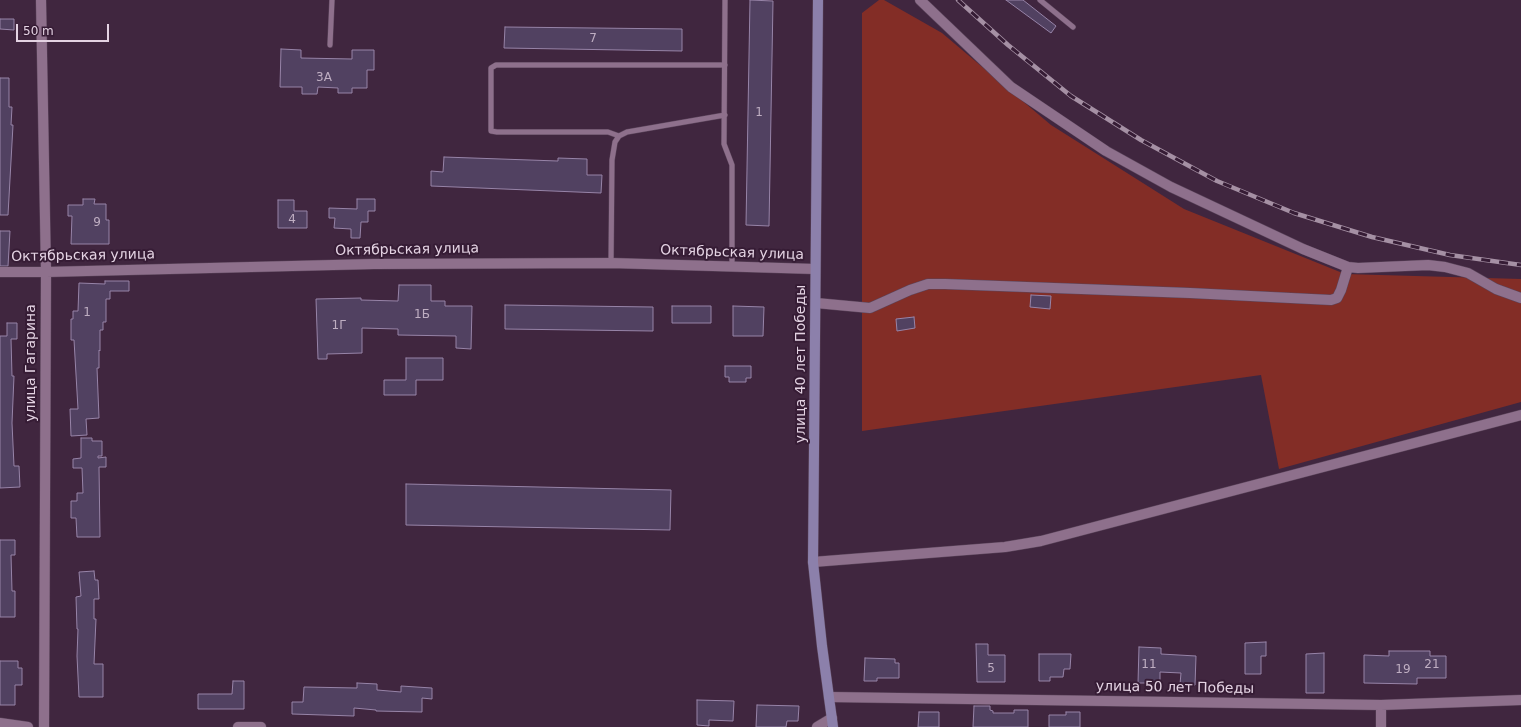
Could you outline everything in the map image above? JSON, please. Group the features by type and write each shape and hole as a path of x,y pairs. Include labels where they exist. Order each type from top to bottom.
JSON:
{"street":[{"name":"улица Гагарина","path":"41,0 46,272 44,727"},
{"name":"улица 40 лет Победы","path":"818,0 814,269 816,303 813,562 822,646 833,723"},
{"path":"920,0 1011,87 1106,151 1178,190 1303,249 1348,266 1358,268 1428,265 1445,266 1468,273 1496,289 1521,298"},
{"name":"Октябрьская улица","path":"0,272 374,264 611,263 814,269"},
{"path":"816,303 870,308 910,290 928,284 1190,293 1331,300 1337,298 1341,290 1348,266"},
{"path":"813,562 1005,547 1040,541 1521,415"},
{"name":"улица 50 лет Победы","path":"830,697 1380,705 1521,700"},
{"path":"1380,705 1381,727"},
{"path":"0,723 28,727"},
{"path":"817,727 833,723"},
{"path":"238,727 261,727"}],"lane":[{"path":"330,45 332,0"},
{"path":"725,0 724,144 732,165 732,267"},
{"path":"1040,0 1073,27"},
{"path":"619,136 608,132 497,132 491,130 491,68 496,65 725,65"},
{"path":"611,263 612,160 615,142 619,136 627,132 725,115"}],"shaded area":[{"path":"879,0 884,0 942,33 1051,125 1184,209 1345,274 1521,279 1521,402 1279,469 1261,375 862,431 862,13"}],"building":[{"path":"750,0 773,1 769,226 746,225"},
{"path":"1006,0 1023,0 1056,26 1051,33"},
{"path":"0,19 14,19 14,30 0,29"},
{"path":"505,27 682,29 682,51 504,48"},
{"path":"281,49 301,50 301,58 352,59 352,50 374,50 374,70 367,70 367,88 352,88 352,93 338,93 338,88 318,87 317,94 302,94 302,87 280,87"},
{"path":"0,78 9,78 9,107 12,107 11,125 13,125 8,215 0,215"},
{"path":"444,157 558,161 558,158 587,159 587,175 602,175 601,193 431,186 431,171 443,172"},
{"path":"83,199 95,199 94,204 106,204 106,220 109,220 109,244 71,244 72,216 68,216 68,205 83,205"},
{"path":"357,199 375,199 375,211 368,211 368,222 361,222 360,238 351,238 351,229 334,228 335,218 329,218 329,208 357,209"},
{"path":"278,200 294,200 294,211 307,211 307,228 278,228"},
{"path":"0,231 10,231 8,266 0,266"},
{"path":"105,281 129,281 129,291 110,291 110,299 106,299 106,322 103,322 103,330 100,330 99,368 97,368 99,418 86,419 87,435 71,436 70,409 78,409 74,340 71,340 71,319 73,319 73,311 78,311 79,283 105,284"},
{"path":"399,285 431,285 431,301 445,301 445,306 472,306 471,349 456,348 456,336 398,335 398,329 362,328 362,353 327,354 327,359 318,359 316,299 361,298 361,300 398,301"},
{"path":"1031,295 1051,296 1050,309 1030,307"},
{"path":"505,305 653,307 653,331 505,329"},
{"path":"672,306 711,306 711,323 672,323"},
{"path":"733,306 764,307 763,336 733,336"},
{"path":"914,317 915,328 897,331 896,319"},
{"path":"7,323 17,323 17,339 11,339 12,376 14,376 12,423 14,466 19,466 20,487 0,488 0,336 7,336"},
{"path":"406,358 443,358 443,380 416,380 416,395 384,395 384,380 406,380"},
{"path":"725,366 751,366 751,378 746,378 746,382 729,382 729,377 725,377"},
{"path":"81,438 92,438 92,441 102,441 102,456 98,456 98,458 106,457 106,467 99,467 100,537 77,537 76,518 71,518 71,501 77,501 77,493 83,493 82,468 73,468 73,459 81,458"},
{"path":"406,484 671,490 670,530 406,525"},
{"path":"0,540 15,540 15,555 11,555 12,591 15,591 15,617 0,617"},
{"path":"94,571 95,580 98,580 99,599 94,599 94,619 96,619 94,664 103,664 103,697 79,697 76,597 81,596 79,572"},
{"path":"1266,642 1266,656 1261,656 1261,674 1245,674 1245,643"},
{"path":"976,644 988,644 988,655 1005,655 1005,682 977,682"},
{"path":"1139,647 1161,648 1161,654 1196,656 1195,685 1180,684 1181,673 1160,672 1160,683 1138,683"},
{"path":"1389,651 1430,651 1430,656 1446,656 1446,678 1417,678 1417,684 1364,683 1364,655 1389,656"},
{"path":"1324,653 1324,693 1306,693 1306,654"},
{"path":"1039,654 1071,654 1070,669 1064,669 1063,677 1050,677 1050,681 1039,681"},
{"path":"865,658 895,659 895,663 899,663 899,678 877,678 877,681 864,681"},
{"path":"0,661 18,661 18,668 22,668 22,685 15,685 15,705 0,705"},
{"path":"233,681 244,681 244,709 198,709 198,694 232,694"},
{"path":"357,683 377,684 377,690 401,692 401,686 432,688 432,699 422,698 422,712 376,711 354,708 354,716 292,714 292,702 303,702 304,687 357,688"},
{"path":"697,700 734,701 733,721 709,720 709,726 697,725"},
{"path":"757,705 799,706 798,721 787,721 786,727 756,727"},
{"path":"974,706 990,706 990,710 993,711 993,713 1014,713 1014,710 1028,710 1028,727 973,727"},
{"path":"919,712 939,712 939,727 918,727"},
{"path":"1066,712 1080,712 1080,727 1049,727 1049,715 1066,715"}],"railway":[{"path":"958,0 1008,45 1071,96 1141,140 1217,181 1294,213 1372,237 1450,255 1521,265"}]}
